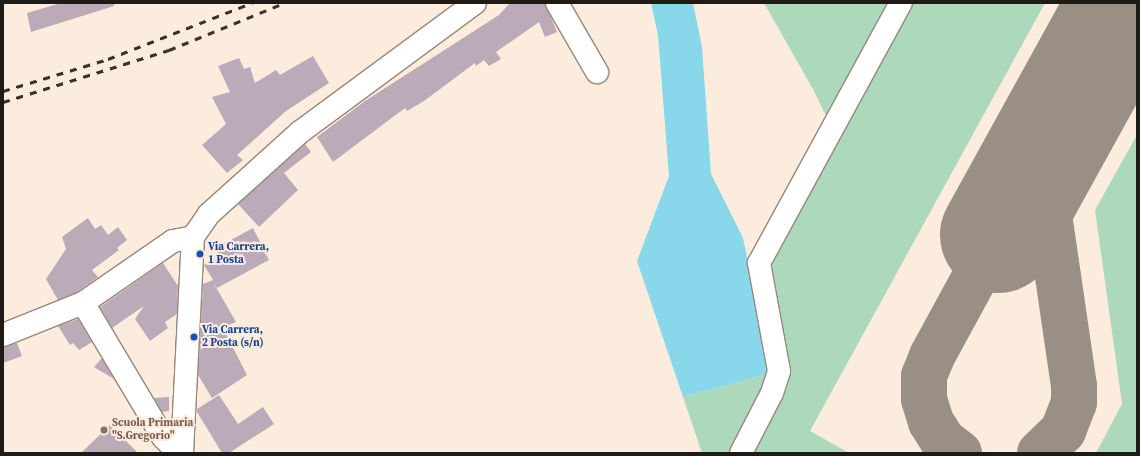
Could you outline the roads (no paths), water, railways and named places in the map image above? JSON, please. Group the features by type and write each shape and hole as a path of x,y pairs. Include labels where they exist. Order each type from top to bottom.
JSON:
{"street":[{"path":"182,453 193,237 209,214 300,132 475,3"},
{"path":"557,3 596,72"},
{"path":"741,453 772,392 778,371 759,263 901,3"},
{"path":"3,335 83,302 172,241 193,237"},
{"path":"83,302 163,437 178,453"}],"water":[{"path":"651,3 693,3 702,47 711,174 743,238 771,373 683,397 637,261 669,176 658,35"}],"railway":[{"path":"3,91 108,59 252,3"},
{"path":"3,102 169,50 284,3"}],"place":[{"name":"Via Carrera, 1 Posta","path":"200,254"},
{"name":"Via Carrera, 2 Posta (s/n)","path":"194,337"},
{"name":"Scuola Primaria \"S.Gregorio\"","path":"104,430"}]}
